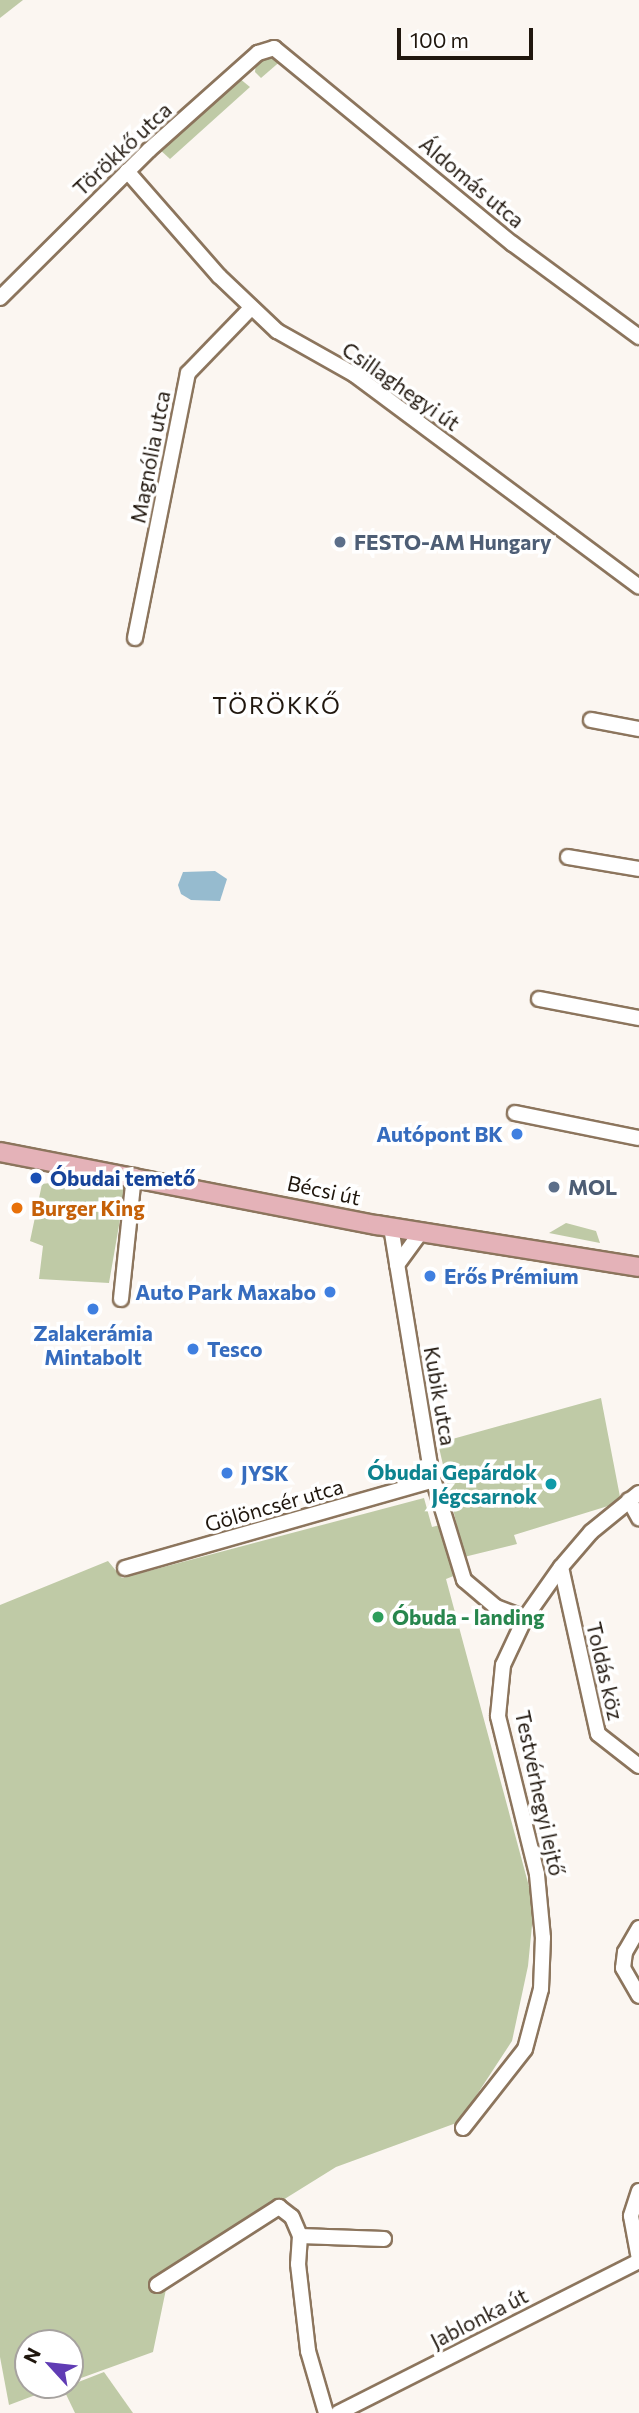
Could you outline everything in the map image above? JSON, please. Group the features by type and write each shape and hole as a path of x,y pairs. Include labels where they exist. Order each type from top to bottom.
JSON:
{"main road":[{"name":"Bécsi út","path":"0,1152 391,1227 639,1267"}],"street":[{"name":"Törökkő utca","path":"0,298 127,171 258,52 274,48 284,52"},
{"name":"Áldomás utca","path":"284,52 513,244 639,337"},
{"name":"Csillaghegyi út","path":"127,171 251,308 293,343 355,375 639,587"},
{"name":"Magnólia utca","path":"135,638 188,373 251,308"},
{"path":"591,720 639,729"},
{"path":"568,857 639,869"},
{"path":"539,999 639,1018"},
{"path":"515,1113 639,1138"},
{"path":"121,1299 134,1176"},
{"name":"Kubik utca","path":"391,1227 433,1480 464,1580 496,1607 525,1618"},
{"path":"397,1265 421,1232"},
{"name":"Gölöncsér utca","path":"125,1568 433,1480"},
{"path":"634,1496 639,1518"},
{"name":"Testvérhegyi lejtő","path":"463,2128 525,2049 541,1989 543,1938 537,1874 498,1716 503,1665 525,1618 561,1567 591,1532 634,1496"},
{"name":"Toldás köz","path":"561,1567 598,1734 639,1766"},
{"path":"639,1928 625,1952 623,1968 639,1996"},
{"path":"639,2192 631,2216 639,2260"},
{"path":"157,2285 279,2207 292,2217 300,2236 298,2264 308,2351 326,2413"},
{"path":"300,2236 384,2239"},
{"name":"Jablonka út","path":"338,2413 639,2260"}],"green space":[{"path":"0,0 23,0 0,18"},
{"path":"270,53 283,59 261,78 255,72 256,62"},
{"path":"239,78 250,87 170,159 158,148"},
{"path":"81,1179 126,1185 109,1283 39,1279 43,1246 30,1241 42,1184"},
{"path":"566,1223 596,1231 600,1243 549,1233"},
{"path":"601,1398 621,1502 514,1535 517,1544 464,1557 438,1443"},
{"path":"424,1498 432,1527 440,1525 456,1575 446,1579 534,1905 528,1966 512,2041 459,2122 336,2167 170,2270 153,2352 84,2377 84,2329 14,2329 14,2399 25,2399 9,2405 0,2357 0,1605 108,1561 122,1578"},
{"path":"104,2372 133,2413 75,2413 68,2399 84,2399 84,2380"}],"water":[{"path":"215,871 227,879 220,901 191,900 181,894 178,885 183,872"}],"place":[{"name":"FESTO-AM Hungary","path":"340,542"},
{"name":"Autópont BK","path":"517,1134"},
{"name":"Óbudai temető","path":"36,1178"},
{"name":"MOL","path":"554,1187"},
{"name":"Burger King","path":"17,1208"},
{"name":"Erős Prémium","path":"430,1276"},
{"name":"Auto Park Maxabo","path":"330,1292"},
{"name":"Zalakerámia Mintabolt","path":"93,1309"},
{"name":"Tesco","path":"193,1349"},
{"name":"JYSK","path":"227,1473"},
{"name":"Óbudai Gepárdok Jégcsarnok","path":"551,1484"},
{"name":"Óbuda - landing","path":"378,1617"}],"district":[{"name":"TÖRÖKKŐ","path":"277,705"}]}
